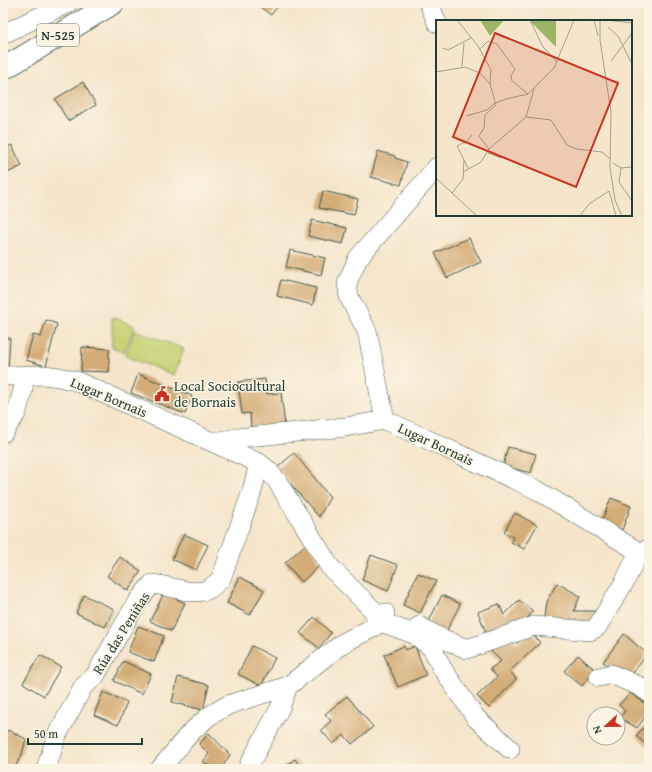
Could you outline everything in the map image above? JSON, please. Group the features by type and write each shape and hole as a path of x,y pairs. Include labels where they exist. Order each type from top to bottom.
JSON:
{"highway":[{"name":"N-525","path":"3,54 92,3"},
{"name":"N-525","path":"3,69 113,3"}],"street":[{"path":"3,34 68,3"},
{"path":"429,3 436,20"},
{"path":"384,420 368,331 349,297 347,283 358,258 436,167"},
{"name":"Lugar Bornais","path":"3,376 44,375 76,381 258,463 268,470 277,481 330,567 372,609 378,621 388,611 401,615 440,638 467,649 534,626 590,631 597,628 644,550 536,490 384,420 331,429 213,442"},
{"path":"3,433 16,414 23,390 24,376"},
{"name":"Rúa das Peniñas","path":"46,769 57,735 83,687 96,676 137,602 152,584 162,584 196,592 210,589 221,578 252,491 258,463"},
{"path":"160,769 190,733 209,716 228,705 288,686 343,643 374,627 378,621 414,634 432,648 442,668 476,718 510,749"},
{"path":"599,677 611,674 641,687 649,693"},
{"path":"248,769 280,708 288,686"}],"green space":[{"path":"112,317 135,326 124,352 112,347"},
{"path":"135,330 184,349 174,375 125,356"}],"building":[{"path":"255,3 280,3 271,15"},
{"path":"83,82 96,105 68,121 55,99"},
{"path":"12,145 22,166 3,175 3,149"},
{"path":"378,151 395,156 395,158 407,162 401,185 371,177"},
{"path":"323,191 358,199 354,215 319,208"},
{"path":"312,220 347,228 343,244 308,236"},
{"path":"469,238 481,262 447,278 435,253"},
{"path":"290,250 325,258 321,275 286,267"},
{"path":"281,280 316,288 313,305 277,296"},
{"path":"46,320 57,324 46,366 26,360 33,335 41,337"},
{"path":"3,338 10,338 8,370 3,369"},
{"path":"82,347 109,349 109,372 81,371"},
{"name":"Local Sociocultural de Bornais","path":"138,374 192,396 185,414 131,393"},
{"path":"265,379 267,394 281,393 285,425 251,429 250,413 242,414 238,382"},
{"path":"649,429 649,441 645,440"},
{"path":"508,447 536,454 531,473 503,466"},
{"path":"294,453 330,497 319,517 277,468"},
{"path":"611,498 631,506 622,530 601,522"},
{"path":"515,513 537,525 524,549 511,542 513,537 504,532"},
{"path":"184,534 208,545 196,570 172,559"},
{"path":"308,542 321,564 302,582 285,563"},
{"path":"371,555 398,565 388,591 362,580"},
{"path":"120,557 141,571 128,591 107,576"},
{"path":"418,573 436,581 420,613 403,605"},
{"path":"240,577 264,590 250,615 227,603"},
{"path":"557,583 580,596 574,611 595,611 596,623 551,625 544,617 546,602"},
{"path":"164,593 185,603 171,631 150,621"},
{"path":"84,595 114,609 105,627 76,613"},
{"path":"442,595 460,604 445,634 427,625"},
{"path":"519,600 533,611 519,629 488,638 478,612 499,604 504,615"},
{"path":"314,617 331,633 319,648 300,633"},
{"path":"138,626 164,636 154,662 128,652"},
{"path":"531,631 540,643 510,671 516,679 489,708 477,696 497,677 490,669 501,661 487,647 511,639 517,643"},
{"path":"624,634 647,654 629,678 603,662"},
{"path":"252,646 275,658 261,686 238,674"},
{"path":"404,646 406,650 415,646 426,675 398,687 384,655"},
{"path":"40,655 61,667 44,696 23,683"},
{"path":"578,655 595,670 582,686 564,671"},
{"path":"123,661 151,674 142,694 114,681"},
{"path":"178,677 209,685 203,710 172,702"},
{"path":"103,692 127,702 118,725 94,715"},
{"path":"630,693 649,706 649,712 637,728 626,722 626,706 619,705"},
{"path":"347,696 373,727 352,744 344,735 333,744 321,730 331,721 325,714"},
{"path":"649,721 649,747 636,736"},
{"path":"8,730 26,739 22,754 14,769 10,769 3,765 3,741"},
{"path":"209,733 230,755 221,769 214,769 203,762 209,754 199,744"},
{"path":"295,759 302,769 281,769"}],"place":[{"name":"Local Sociocultural de Bornais","path":"162,394"}]}
